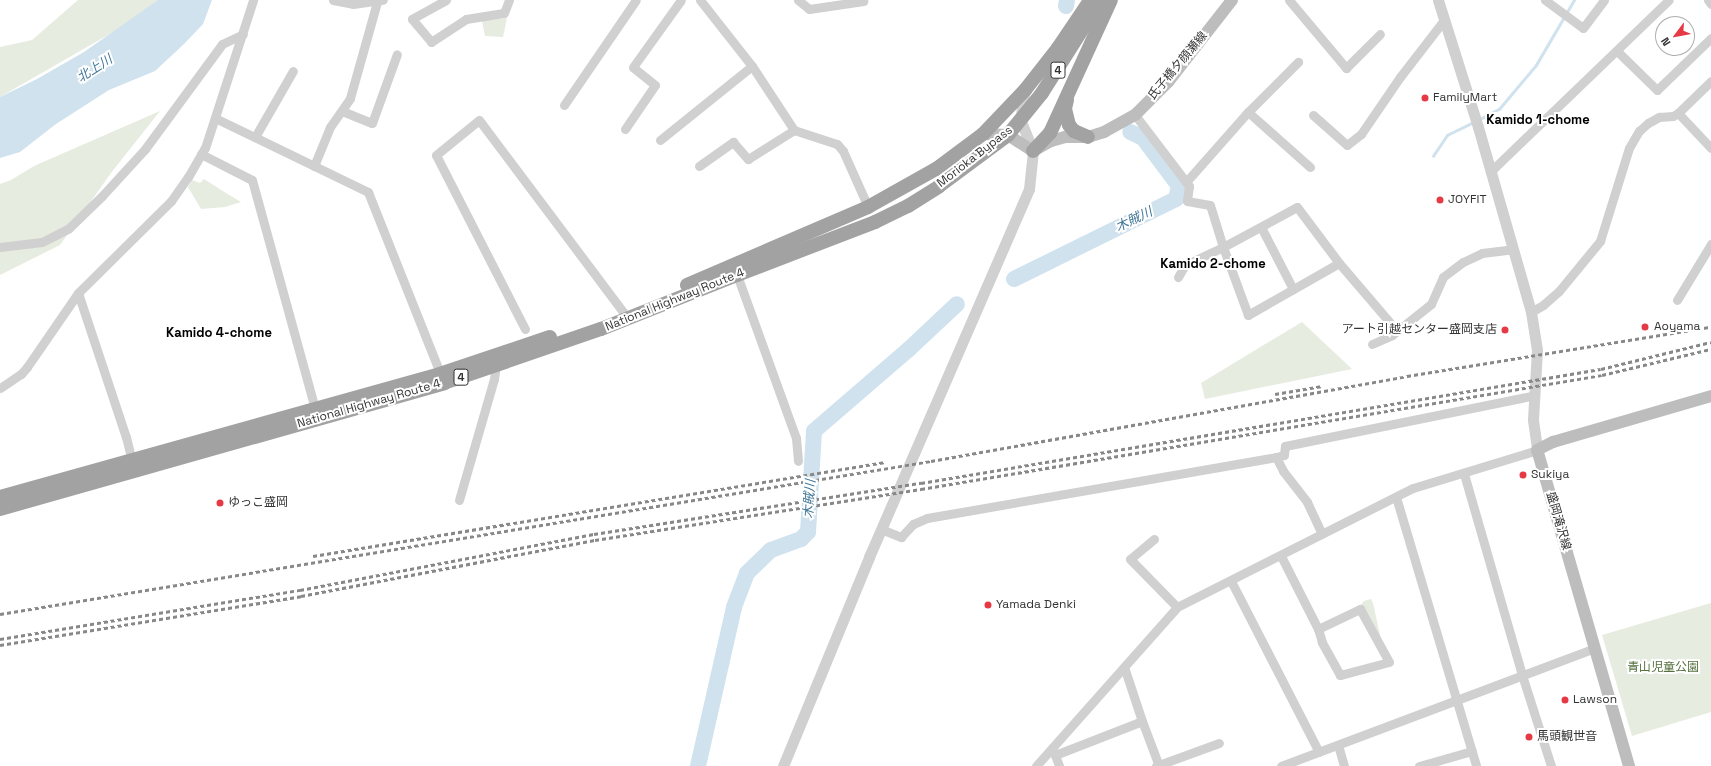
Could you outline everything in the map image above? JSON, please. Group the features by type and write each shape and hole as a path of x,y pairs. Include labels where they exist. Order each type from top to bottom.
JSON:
{"highway":[{"name":"Morioka Bypass","path":"884,199 936,169 983,134 1025,90 1058,48 1090,0"},
{"name":"Morioka Bypass","path":"908,206 938,187 1008,135 1021,121 1059,68 1101,0"},
{"path":"1033,151 1050,133 1072,82 1111,0"},
{"path":"1072,82 1065,109 1066,116 1069,125 1074,131 1088,137"},
{"name":"National Highway Route 4","path":"0,509 133,465 315,408 442,379 623,312 884,199"},
{"name":"National Highway Route 4","path":"0,497 133,465 496,365 601,329 875,222 908,206"}],"main road":[{"name":"氏子橋夕顔瀬線","path":"1033,151 1051,141 1065,137 1088,137 1104,132 1134,115 1168,82 1232,0"},
{"path":"983,134 1008,135 1033,151"},
{"path":"1537,450 1553,442 1711,396"},
{"name":"盛岡滝沢線","path":"1537,450 1629,766"}],"street":[{"path":"0,388 21,374 28,367 78,293 171,200 188,177 201,154 215,118 253,0"},
{"path":"314,166 330,127 350,98 380,1 353,4 333,0"},
{"path":"446,0 412,19 431,42 466,19 504,13 509,0"},
{"path":"564,105 636,0"},
{"path":"625,130 655,85 633,67 681,0"},
{"path":"700,0 752,66 794,130 838,144 843,151 868,207"},
{"path":"798,0 809,9 865,0"},
{"path":"1289,0 1346,68 1380,34"},
{"path":"1036,766 1053,752 1124,667 1177,607 1281,556 1413,488 1464,474 1537,450 1534,420 1537,350 1530,312 1513,249 1438,0"},
{"path":"1545,0 1583,28 1604,0"},
{"path":"1490,172 1670,0"},
{"path":"1708,0 1711,4"},
{"path":"1313,115 1348,145 1361,134 1400,77 1444,20"},
{"path":"0,247 42,242 69,228 102,196 145,149 222,44 243,34"},
{"path":"1617,51 1657,90 1711,38"},
{"path":"342,111 372,123 397,54"},
{"path":"1186,182 1248,112 1298,62"},
{"path":"660,140 752,66"},
{"path":"254,137 293,71"},
{"path":"1530,312 1543,305 1559,291 1600,241 1629,148 1639,131 1648,123 1659,117 1673,116 1678,113 1711,81"},
{"path":"783,766 882,529 1029,190 1033,151 1021,121 1025,90"},
{"path":"1248,112 1310,167"},
{"path":"1678,113 1711,148"},
{"path":"1134,115 1186,182 1188,186 1187,201 1210,205 1223,248 1248,315 1339,263"},
{"path":"215,118 368,192 442,379"},
{"path":"525,329 436,155 479,120 623,312"},
{"path":"699,166 733,142 748,159 794,130"},
{"path":"201,154 252,180 315,408"},
{"path":"1178,277 1185,265 1223,248 1298,207 1339,263 1397,331"},
{"path":"1262,226 1293,289"},
{"path":"1677,300 1711,244"},
{"path":"1372,344 1381,342 1431,304 1443,277 1463,262 1482,253 1513,249"},
{"path":"736,275 794,431 798,461"},
{"path":"78,293 93,335 133,465"},
{"path":"459,500 494,379 496,365"},
{"path":"882,529 901,537 913,524 927,518 1276,457 1284,455 1285,446 1535,395"},
{"path":"1276,457 1283,471 1307,502 1322,534"},
{"path":"1464,474 1522,675 1551,766"},
{"path":"1396,497 1476,766"},
{"path":"1154,539 1130,559 1177,607"},
{"path":"1281,556 1318,629 1322,642 1340,675 1389,662 1360,609 1318,629"},
{"path":"1232,580 1319,752"},
{"path":"1281,766 1595,648"},
{"path":"1124,667 1158,766 1219,743"},
{"path":"1053,752 1142,721"},
{"path":"1338,745 1344,766"},
{"path":"1419,766 1472,751"},
{"path":"1053,752 1059,766"}],"green space":[{"path":"78,0 158,0 127,24 0,97 0,47 32,40"},
{"path":"507,18 503,37 485,36 482,21"},
{"path":"160,111 111,173 60,245 0,275 0,184 11,180 34,166"},
{"path":"204,179 241,202 225,207 201,209 188,187 192,180 200,183"},
{"path":"1302,322 1352,369 1205,399 1201,383"},
{"path":"1371,599 1382,644 1361,605 1364,601"},
{"name":"青山児童公園","path":"1711,603 1711,712 1632,736 1602,635"}],"water":[{"name":"北上川","path":"158,0 212,0 203,24 155,71 109,90 56,124 20,152 0,158 0,97 37,79 84,52"}],"waterway":[{"name":"木賊川","path":"1066,6 1067,0"},
{"path":"1478,120 1499,109 1536,65 1574,0"},
{"path":"1433,156 1447,135 1474,122"},
{"name":"木賊川","path":"1014,279 1176,199 1179,186 1143,138 1130,132"},
{"name":"木賊川","path":"698,766 734,607 747,573 771,550 801,539 808,532 814,431 908,350 957,304"}],"railway":[{"path":"0,614 931,461 1407,376 1711,327"},
{"path":"0,639 300,590 594,534 921,483 1601,369 1711,342"},
{"path":"0,645 301,596 595,540 921,489 1602,375 1711,349"},
{"path":"1275,394 1322,386"},
{"path":"313,556 885,462"}],"place":[{"name":"FamilyMart","path":"1425,98"},
{"name":"JOYFIT","path":"1440,200"},
{"name":"Aoyama","path":"1645,327"},
{"name":"アート引越センター盛岡支店","path":"1505,330"},
{"name":"Sukiya","path":"1523,475"},
{"name":"ゆっこ盛岡","path":"220,503"},
{"name":"Yamada Denki","path":"988,605"},
{"name":"Lawson","path":"1565,700"},
{"name":"馬頭観世音","path":"1529,737"}],"district":[{"name":"Kamido 1-chome","path":"1538,120"},
{"name":"Kamido 2-chome","path":"1213,264"},
{"name":"Kamido 4-chome","path":"219,333"}]}
